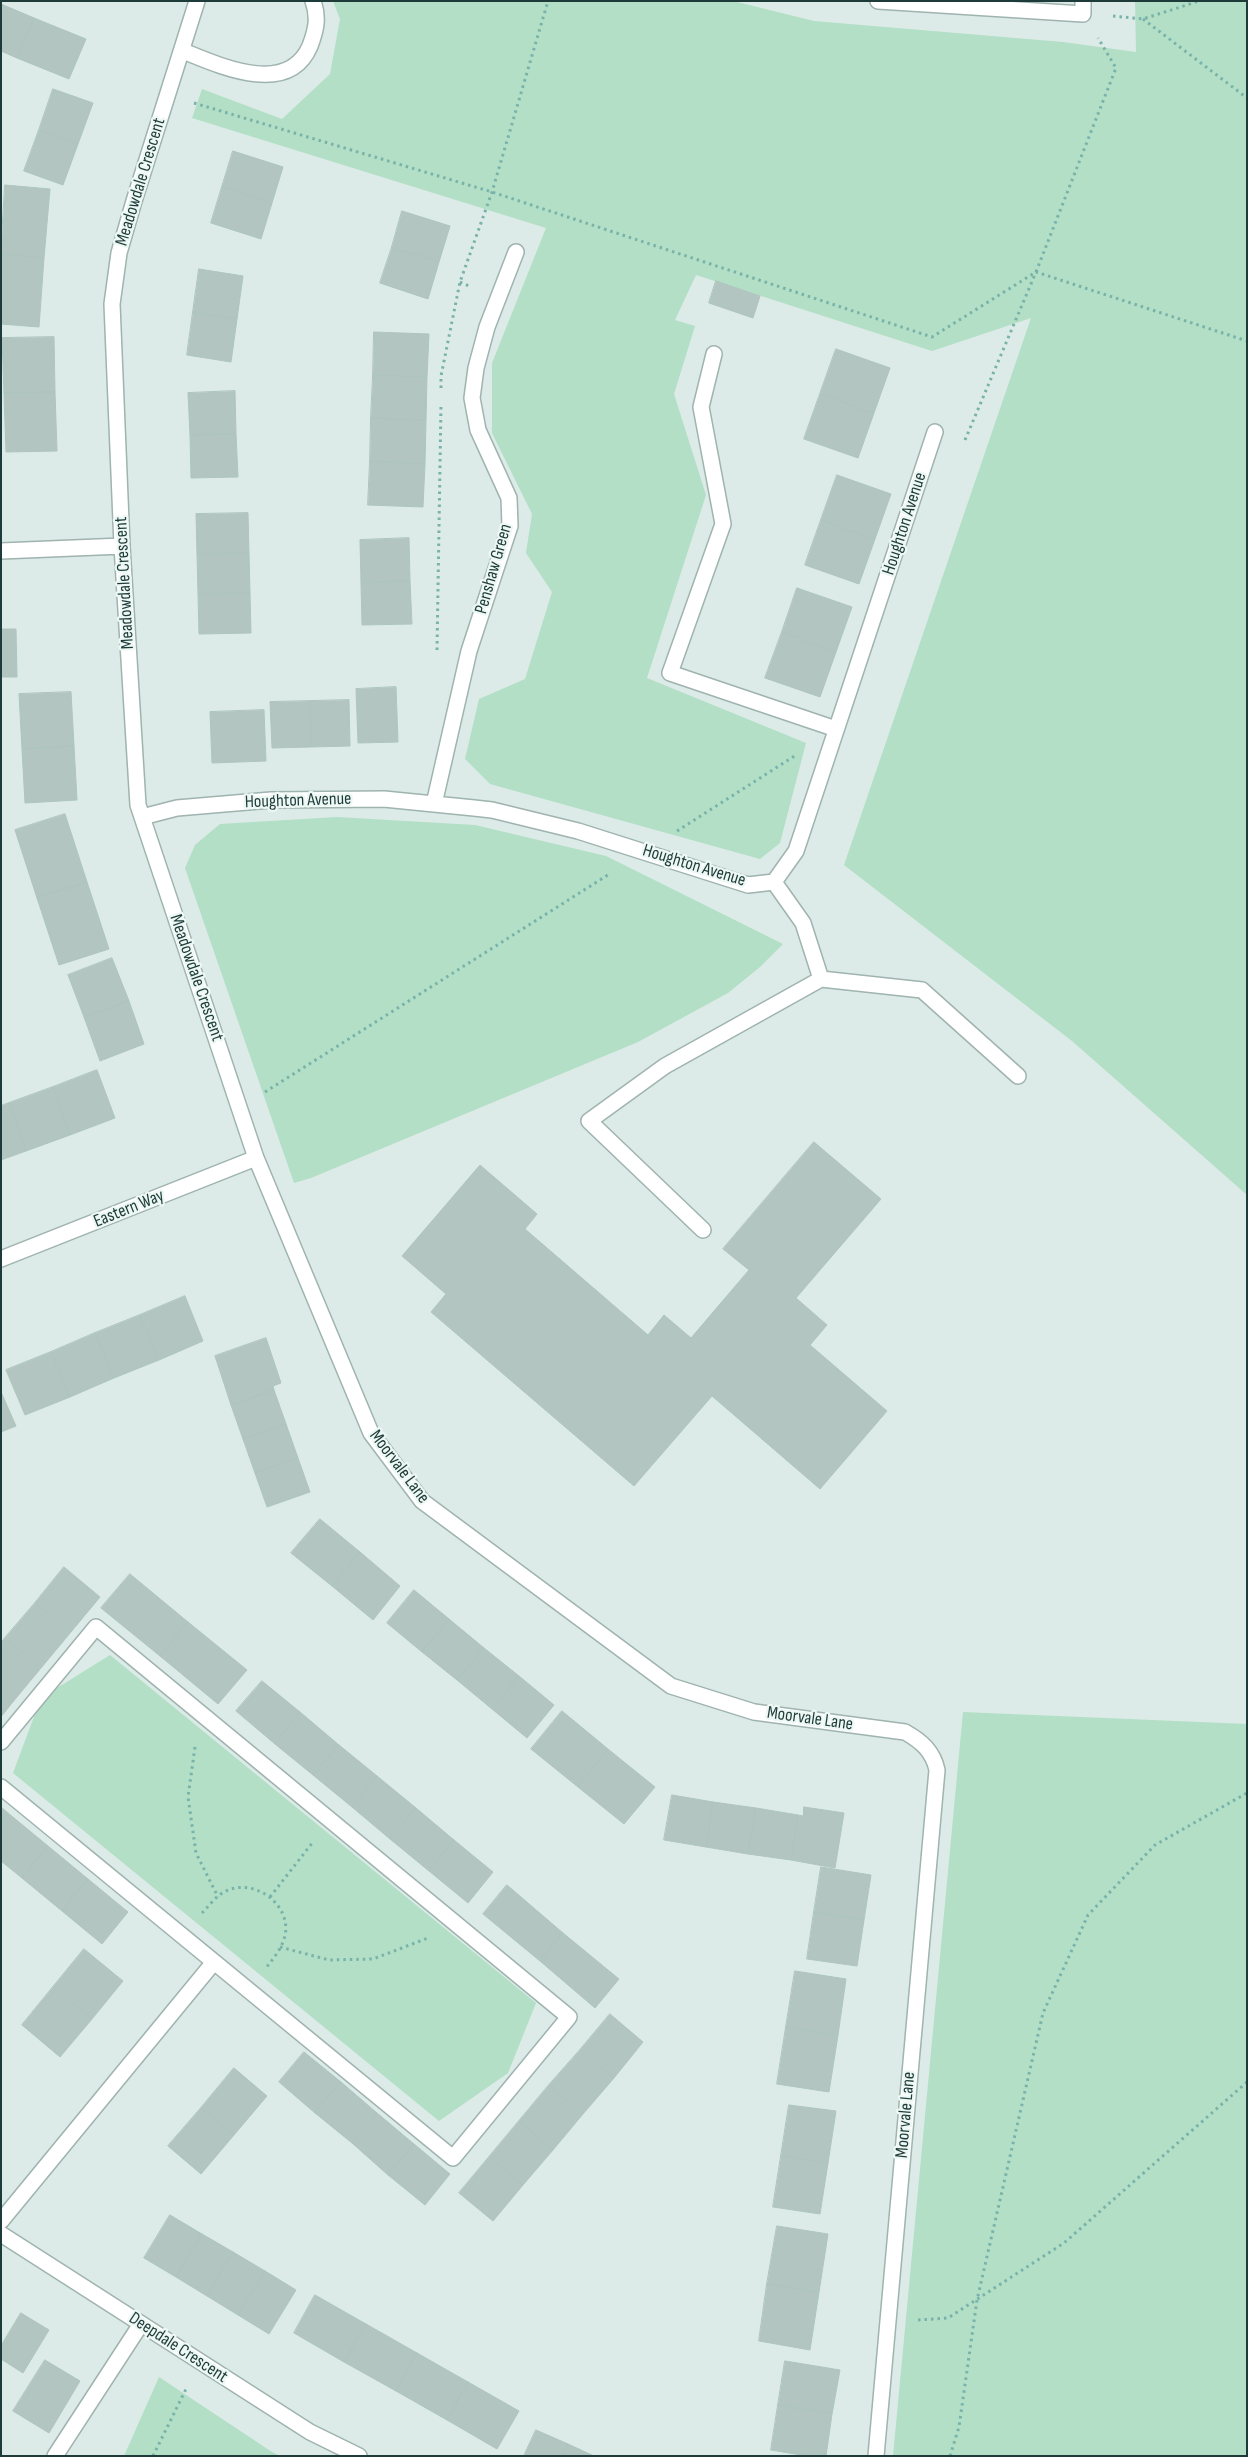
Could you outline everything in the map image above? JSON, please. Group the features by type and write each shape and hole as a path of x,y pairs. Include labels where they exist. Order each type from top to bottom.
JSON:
{"street":[{"name":"Meadowdale Crescent","path":"197,1 119,253 112,304 122,546 138,805 256,1158"},
{"path":"183,50 252,74 269,75 290,68 307,51 316,29 317,12 313,1"},
{"path":"878,1 1083,7"},
{"name":"Penshaw Green","path":"434,804 469,651 510,526 509,498 478,430 472,398 476,368 487,327 516,252"},
{"path":"714,354 701,407 723,524 670,674 836,729"},
{"name":"Houghton Avenue","path":"142,817 177,808 271,800 384,799 434,804 492,810 578,831 748,885 774,882 796,851 935,432"},
{"path":"1,552 122,546"},
{"path":"774,882 803,923 821,979"},
{"path":"703,1230 589,1121 665,1066 821,979 922,990 1018,1076"},
{"name":"Eastern Way","path":"1,1259 256,1158"},
{"name":"Moorvale Lane","path":"256,1158 371,1433 422,1502 671,1686 754,1712 905,1732 920,1740 932,1754 937,1770 876,2456"},
{"path":"1,1742 96,1627 569,2017 453,2158 1,1787"},
{"path":"1,2221 214,1962"},
{"name":"Deepdale Crescent","path":"1,2234 310,2432 359,2456"},
{"path":"55,2456 141,2324"}],"path":[{"path":"437,653 442,376 460,282 492,192 548,1"},
{"path":"1143,19 1199,1"},
{"path":"1083,7 1143,19 1247,98"},
{"path":"965,441 1036,272 1116,68 1083,7"},
{"path":"168,96 492,192 932,337 1036,272"},
{"path":"1036,272 1247,341"},
{"path":"240,1108 646,852 836,729"},
{"path":"208,1719 192,1752 188,1797 196,1853 218,1897"},
{"path":"950,2456 959,2427 977,2300 1043,2013 1088,1915 1155,1845 1247,1793"},
{"path":"270,1896 331,1820"},
{"path":"184,1937 224,1892 237,1887 251,1888 265,1892 270,1896 276,1901 282,1914 285,1927 283,1941 248,1990"},
{"path":"280,1947 329,1960 373,1959 419,1943 455,1923"},
{"path":"887,2322 948,2318 1064,2243 1247,2082"},
{"path":"153,2456 200,2361"}],"green space":[{"path":"333,1 733,1 814,21 1063,42 1136,52 1135,1 1247,1 1247,1195 1072,1041 844,865 1031,318 932,351 696,275 675,320 695,326 674,394 706,495 647,678 806,743 780,843 760,859 490,784 465,759 479,699 525,679 552,592 526,553 532,514 492,433 492,363 546,228 192,118 202,89 282,119 330,74 340,19"},
{"path":"337,817 475,825 606,856 783,944 760,967 728,993 638,1042 311,1178 294,1183 185,868 195,845 220,824"},
{"path":"110,1655 536,2003 508,2073 439,2121 13,1773 41,1698"},
{"path":"963,1712 1247,1724 1247,2456 893,2456"},
{"path":"159,2377 272,2452 280,2456 124,2456"}],"building":[{"path":"1,4 34,18 17,58 1,51"},
{"path":"34,18 86,39 69,79 17,58"},
{"path":"53,89 93,103 78,144 39,130"},
{"path":"39,130 78,144 63,185 24,171"},
{"path":"233,151 283,167 272,203 222,187"},
{"path":"5,185 50,189 44,258 1,254"},
{"path":"222,187 272,203 261,239 211,223"},
{"path":"402,211 450,226 439,262 392,247"},
{"path":"392,247 439,262 428,299 380,283"},
{"path":"1,254 44,258 39,327 1,324"},
{"path":"199,269 243,276 237,319 193,312"},
{"path":"716,281 760,296 753,318 709,303"},
{"path":"193,312 237,319 231,362 187,355"},
{"path":"374,332 429,334 427,377 373,375"},
{"path":"54,337 55,392 4,393 2,338"},
{"path":"836,349 890,368 874,413 820,394"},
{"path":"373,375 427,377 426,420 371,418"},
{"path":"235,391 236,434 190,435 188,393"},
{"path":"55,392 57,451 6,452 4,393"},
{"path":"820,394 874,413 858,458 804,439"},
{"path":"371,418 426,420 425,464 370,461"},
{"path":"236,434 238,477 191,478 190,435"},
{"path":"370,461 425,464 423,507 368,505"},
{"path":"837,475 891,494 875,539 821,520"},
{"path":"248,513 249,553 197,554 196,514"},
{"path":"821,520 875,539 859,584 805,565"},
{"path":"409,538 410,581 361,583 360,540"},
{"path":"249,553 250,593 198,594 197,554"},
{"path":"410,581 412,624 362,625 361,583"},
{"path":"797,588 852,607 836,652 782,632"},
{"path":"250,593 251,633 199,634 198,594"},
{"path":"1,629 16,629 17,677 1,677"},
{"path":"782,632 836,652 820,697 765,678"},
{"path":"396,687 398,742 358,743 356,689"},
{"path":"71,692 74,746 22,749 19,694"},
{"path":"349,700 350,746 311,747 310,701"},
{"path":"310,701 311,747 272,748 270,702"},
{"path":"264,710 266,761 212,763 210,712"},
{"path":"74,746 77,800 25,803 22,749"},
{"path":"65,814 87,882 37,898 15,830"},
{"path":"87,882 109,949 59,965 37,898"},
{"path":"112,958 129,1001 84,1017 68,975"},
{"path":"129,1001 144,1044 100,1061 84,1017"},
{"path":"97,1070 115,1118 70,1135 53,1087"},
{"path":"53,1087 70,1135 26,1151 9,1103"},
{"path":"9,1103 26,1151 1,1160 1,1106"},
{"path":"814,1142 881,1199 796,1298 827,1325 810,1345 887,1411 820,1489 712,1396 634,1486 431,1312 446,1294 402,1256 480,1165 537,1214 525,1229 648,1335 664,1315 691,1338 749,1270 723,1249"},
{"path":"185,1296 203,1341 159,1360 140,1315"},
{"path":"140,1315 159,1360 114,1378 95,1333"},
{"path":"95,1333 114,1378 70,1397 51,1352"},
{"path":"266,1338 281,1383 273,1386 274,1390 231,1405 215,1356"},
{"path":"51,1352 70,1397 25,1415 6,1370"},
{"path":"274,1390 286,1424 243,1439 231,1405"},
{"path":"1,1392 16,1426 1,1432"},
{"path":"286,1424 298,1458 255,1473 243,1439"},
{"path":"298,1458 310,1492 267,1507 255,1473"},
{"path":"320,1519 360,1552 332,1586 291,1553"},
{"path":"360,1552 400,1586 373,1620 332,1586"},
{"path":"64,1567 100,1597 71,1632 35,1603"},
{"path":"130,1574 188,1622 160,1656 101,1608"},
{"path":"414,1590 449,1619 422,1652 387,1623"},
{"path":"35,1603 71,1632 41,1668 5,1638"},
{"path":"449,1619 484,1648 457,1680 422,1652"},
{"path":"188,1622 247,1670 218,1704 160,1656"},
{"path":"5,1638 41,1668 12,1703 1,1695 1,1643"},
{"path":"484,1648 519,1676 492,1709 457,1680"},
{"path":"519,1676 554,1705 527,1738 492,1709"},
{"path":"262,1681 300,1712 275,1744 236,1711"},
{"path":"1,1695 12,1703 1,1717"},
{"path":"562,1711 608,1749 578,1787 531,1749"},
{"path":"300,1712 339,1745 313,1775 275,1744"},
{"path":"339,1745 377,1776 352,1807 313,1775"},
{"path":"608,1749 655,1787 624,1824 578,1787"},
{"path":"377,1776 416,1808 390,1839 352,1807"},
{"path":"672,1795 713,1802 706,1847 664,1840"},
{"path":"713,1802 756,1808 748,1854 706,1847"},
{"path":"1,1807 8,1813 1,1821"},
{"path":"804,1807 844,1813 835,1868 791,1860 798,1815 803,1816"},
{"path":"416,1808 454,1840 429,1871 390,1839"},
{"path":"756,1808 798,1815 791,1860 748,1854"},
{"path":"8,1813 48,1846 22,1878 1,1861 1,1821"},
{"path":"454,1840 493,1872 468,1903 429,1871"},
{"path":"48,1846 88,1879 62,1911 22,1878"},
{"path":"821,1867 871,1875 864,1920 814,1912"},
{"path":"88,1879 128,1912 102,1944 62,1911"},
{"path":"507,1885 563,1933 540,1961 483,1914"},
{"path":"814,1912 864,1920 857,1966 807,1959"},
{"path":"563,1933 619,1979 595,2008 540,1961"},
{"path":"84,1949 123,1981 92,2019 53,1987"},
{"path":"795,1971 846,1979 838,2035 786,2027"},
{"path":"53,1987 92,2019 60,2057 22,2025"},
{"path":"610,2014 643,2042 614,2078 580,2050"},
{"path":"786,2027 838,2035 829,2092 777,2084"},
{"path":"580,2050 614,2078 583,2114 549,2085"},
{"path":"304,2052 341,2082 315,2113 279,2082"},
{"path":"234,2068 267,2096 234,2135 201,2108"},
{"path":"341,2082 377,2113 352,2143 315,2113"},
{"path":"549,2085 583,2114 553,2150 519,2121"},
{"path":"789,2105 836,2111 828,2163 781,2156"},
{"path":"201,2108 234,2135 201,2174 168,2146"},
{"path":"377,2113 414,2144 388,2175 352,2143"},
{"path":"519,2121 553,2150 523,2185 489,2157"},
{"path":"414,2144 450,2174 425,2205 388,2175"},
{"path":"781,2156 828,2163 820,2214 773,2207"},
{"path":"489,2157 523,2185 493,2221 459,2193"},
{"path":"170,2215 202,2234 176,2277 144,2258"},
{"path":"777,2226 828,2234 819,2292 767,2284"},
{"path":"202,2234 233,2252 207,2296 176,2277"},
{"path":"233,2252 265,2271 238,2315 207,2296"},
{"path":"265,2271 296,2290 269,2334 238,2315"},
{"path":"767,2284 819,2292 810,2350 759,2341"},
{"path":"315,2295 366,2324 344,2362 294,2333"},
{"path":"21,2313 49,2330 23,2373 1,2359 1,2346"},
{"path":"366,2324 417,2353 396,2391 344,2362"},
{"path":"417,2353 468,2382 447,2420 396,2391"},
{"path":"45,2360 80,2381 49,2433 13,2411"},
{"path":"785,2361 840,2370 832,2414 778,2405"},
{"path":"468,2382 519,2411 497,2449 447,2420"},
{"path":"778,2405 832,2414 826,2456 807,2456 771,2450"},
{"path":"536,2430 568,2444 563,2456 524,2456"},
{"path":"568,2444 594,2456 563,2456"}]}
